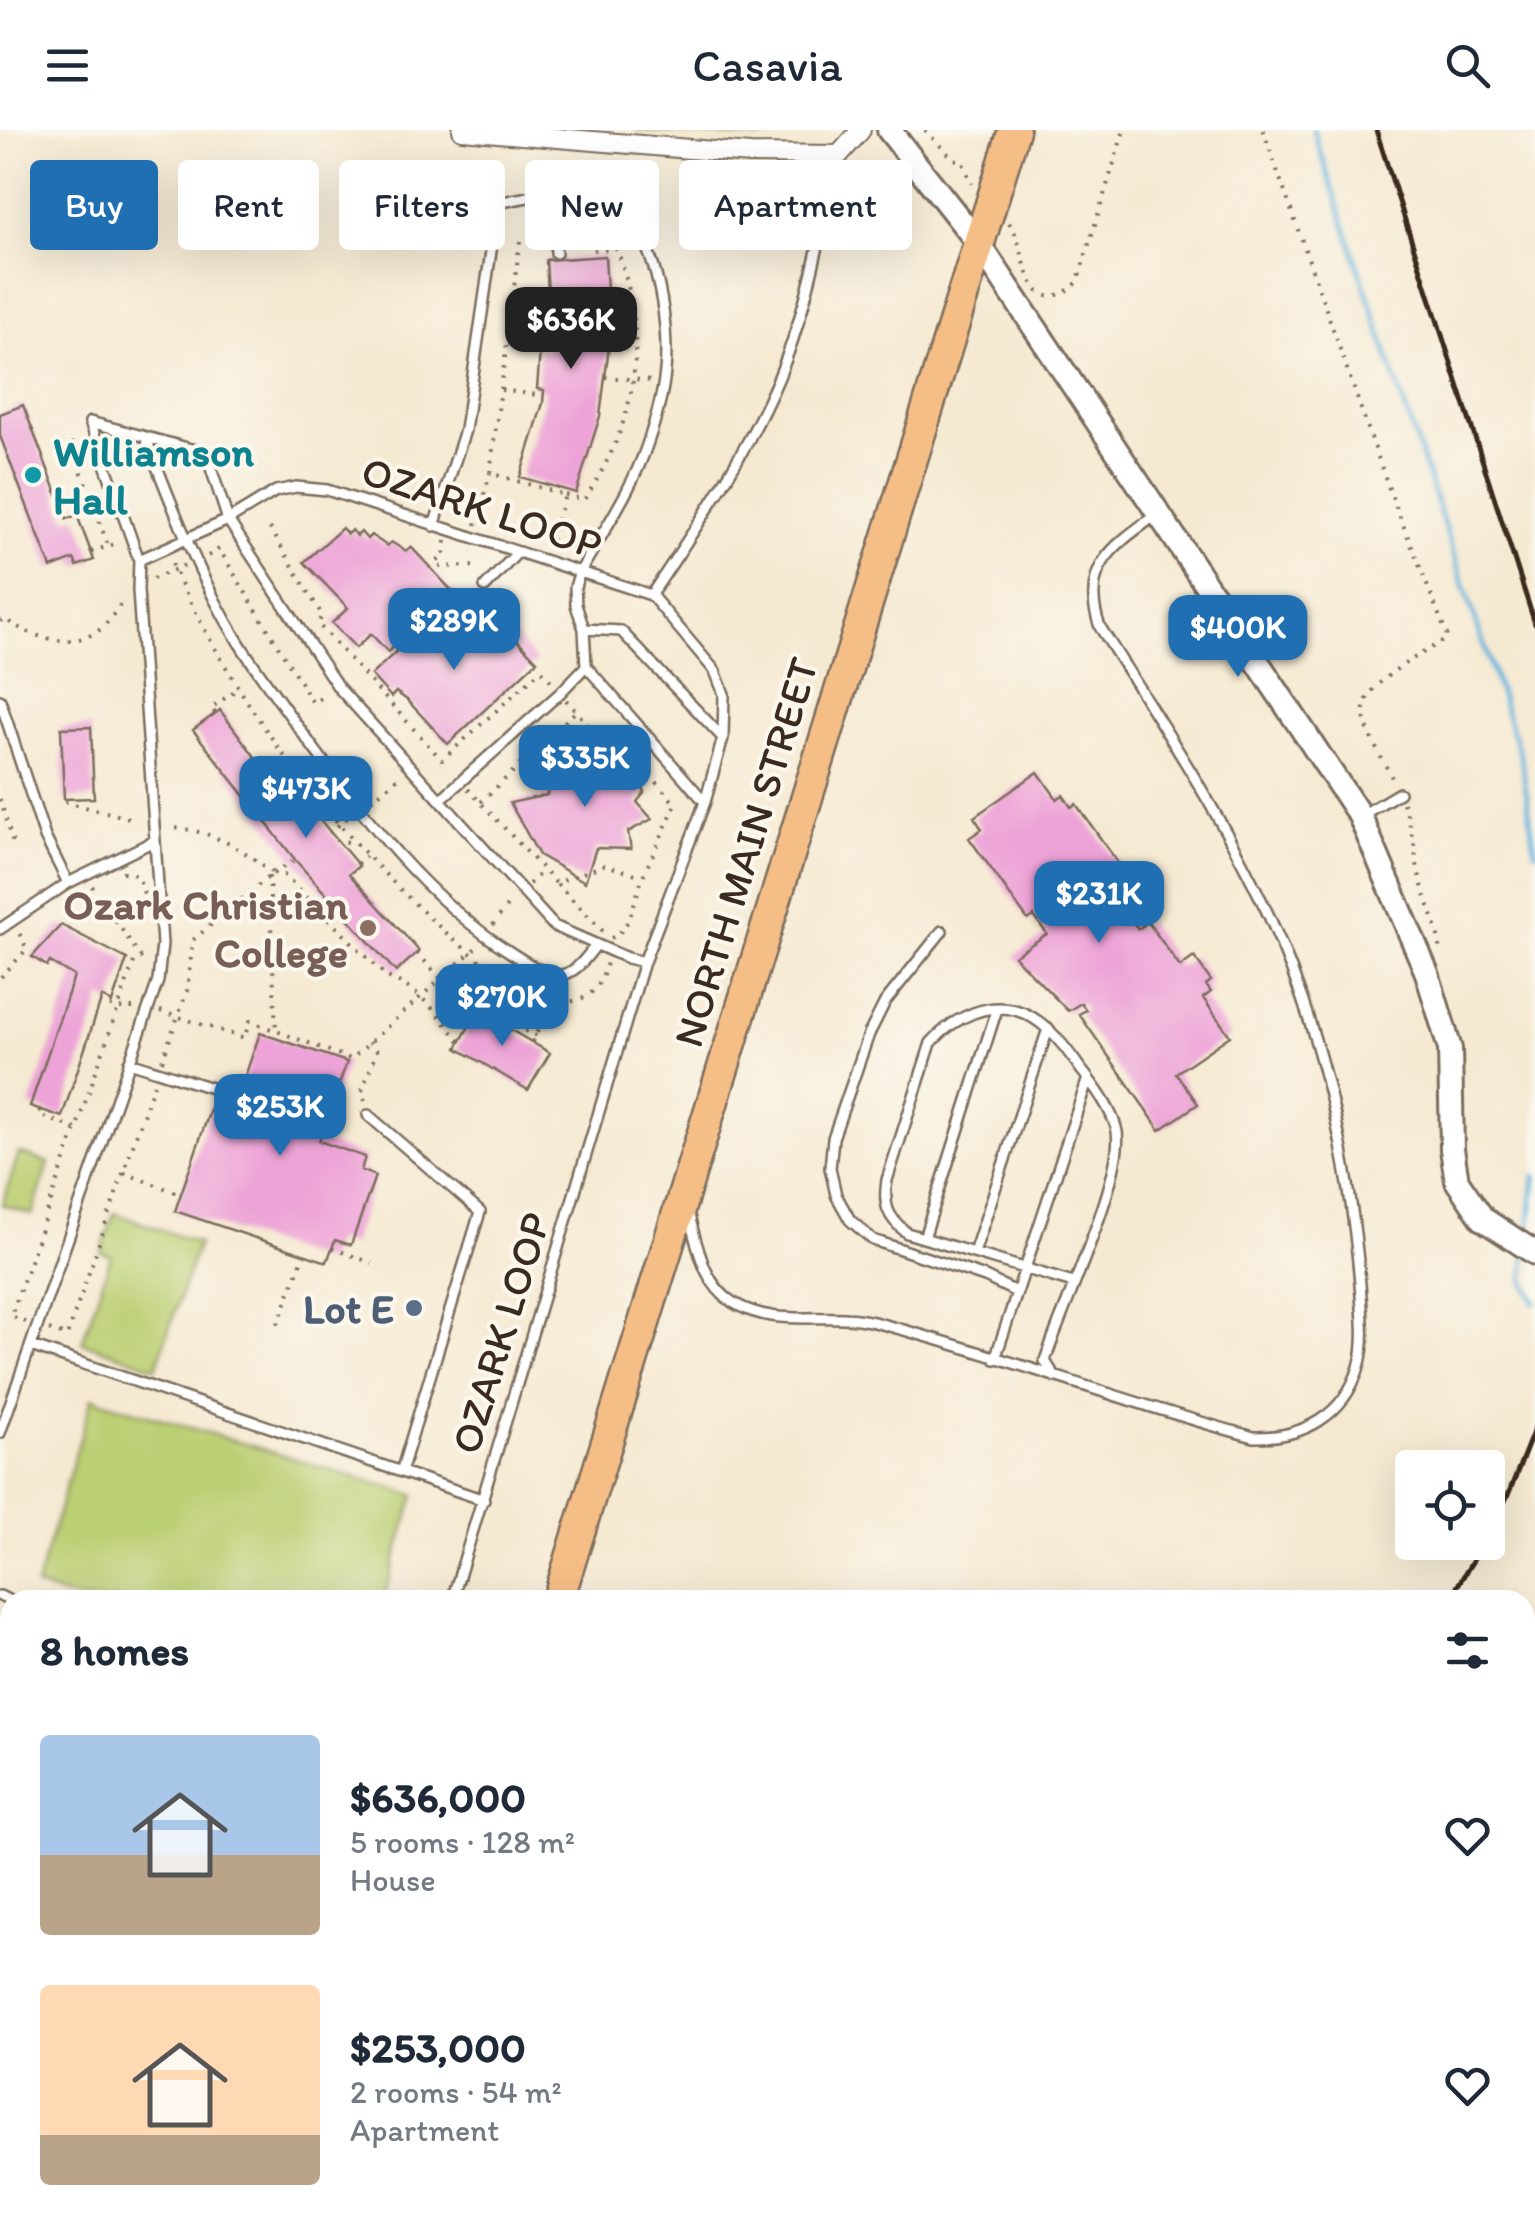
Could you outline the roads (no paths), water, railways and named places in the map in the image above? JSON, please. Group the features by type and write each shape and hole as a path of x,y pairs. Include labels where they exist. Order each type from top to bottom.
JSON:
{"main road":[{"name":"NORTH MAIN STREET","path":"561,1590 1014,130"}],"street":[{"path":"462,130 750,154 839,154 861,130"},
{"path":"890,130 978,244 1360,816 1428,973 1450,1048 1452,1149 1458,1181 1483,1219 1535,1253"}],"lane":[{"path":"651,595 737,460 780,375 809,281 839,154"},
{"path":"434,526 465,430 498,203 525,198"},
{"path":"646,250 660,293 665,338 663,382 647,447 578,574 576,605 584,629 586,666 705,802"},
{"path":"0,1434 158,982 162,944 138,560 90,422 206,453 228,520 338,687 554,926 644,962"},
{"path":"146,439 186,538 237,640 358,810 403,861 485,936 555,975 581,964 596,945"},
{"name":"OZARK LOOP","path":"138,560 228,520 276,491 296,486 327,490 651,595 715,671 724,694 723,738 705,802 644,962 455,1590"},
{"path":"683,1195 706,1273 715,1287 743,1308 762,1316 784,1320 856,1318 873,1322 1236,1432 1272,1438 1306,1430 1334,1410 1352,1384 1361,1358 1363,1325 1354,1224 1326,1080 1306,1012 1271,921 1224,826 1095,614 1092,589 1104,559 1117,543 1159,514"},
{"path":"485,587 517,554"},
{"path":"584,629 621,631 723,738"},
{"path":"441,800 586,666"},
{"path":"0,700 45,837 68,883"},
{"path":"1360,816 1399,793"},
{"path":"1,926 68,883 154,841"},
{"path":"942,931 885,1002 869,1034 833,1138 830,1168 836,1196 850,1220 872,1240 984,1277 1016,1292"},
{"path":"924,1238 998,1009"},
{"path":"1055,1377 1045,1361 1112,1182 1119,1148 1117,1129 1105,1101 1048,1030 1018,1010 968,1014 946,1025 930,1043 887,1180 884,1203 892,1221 907,1233 1073,1283"},
{"path":"974,1253 1048,1030"},
{"path":"129,1062 258,1103"},
{"path":"994,1359 1088,1078"},
{"path":"368,1116 480,1212 402,1472"},
{"path":"31,1346 484,1500"}],"waterway":[{"path":"1313,130 1521,757 1535,852"},
{"path":"1528,1238 1535,1177"},
{"path":"1526,1254 1524,1281 1535,1302"}],"railway":[{"path":"1376,130 1535,624"},
{"path":"1505,1501 1535,1427"},
{"path":"1455,1590 1473,1560"}],"place":[{"name":"Williamson Hall","path":"33,475"},
{"name":"Ozark Christian College","path":"368,928"},
{"name":"Lot E","path":"414,1308"}]}
